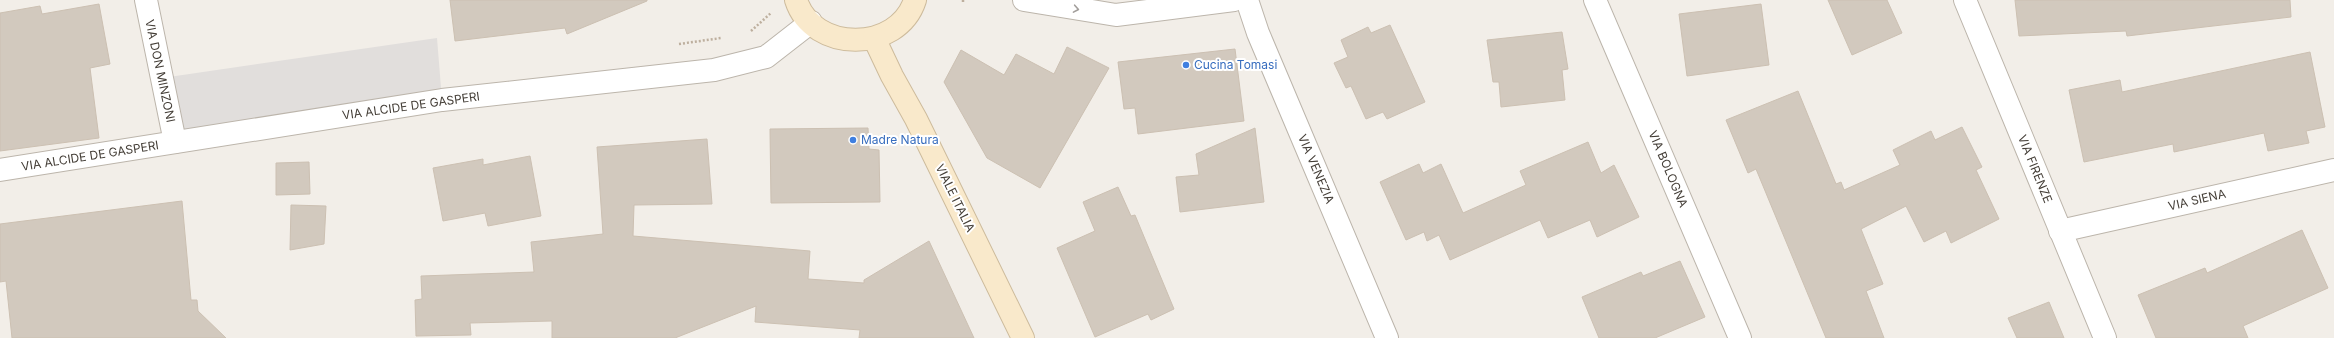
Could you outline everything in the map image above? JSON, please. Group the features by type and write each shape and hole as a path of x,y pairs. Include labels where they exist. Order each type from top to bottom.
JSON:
{"main road":[{"path":"796,0 798,6 811,22 824,33 840,39 857,41 874,38 890,30 903,19 915,0"},
{"name":"VIALE ITALIA","path":"874,38 1023,338"}],"street":[{"name":"VIA DON MINZONI","path":"146,0 175,142"},
{"path":"1024,0 1116,15 1234,0"},
{"name":"VIA VENEZIA","path":"1247,0 1261,39 1387,338"},
{"name":"VIA BOLOGNA","path":"1595,0 1740,338"},
{"name":"VIA FIRENZE","path":"1965,0 2105,338"},
{"name":"VIA ALCIDE DE GASPERI","path":"0,170 442,100 714,70 766,57 811,22"},
{"name":"VIA SIENA","path":"2060,231 2334,170"}],"shaded area":[{"path":"437,38 442,100 175,142 162,78"}],"building":[{"path":"450,0 647,1 567,34 565,28 455,41"},
{"path":"1828,0 1887,0 1902,33 1852,55"},
{"path":"2015,0 2290,0 2291,17 2127,36 2126,31 2019,36"},
{"path":"99,4 110,64 90,68 99,138 0,151 0,13 40,6 42,14"},
{"path":"1761,4 1769,65 1687,76 1679,14"},
{"path":"1390,25 1425,102 1387,119 1383,112 1366,119 1351,86 1346,88 1334,63 1348,57 1341,40 1368,27 1371,33"},
{"path":"1562,32 1568,69 1562,70 1565,100 1501,107 1499,82 1493,82 1487,40"},
{"path":"1067,47 1109,68 1040,188 987,158 944,82 961,50 1004,75 1016,54 1054,74"},
{"path":"1235,49 1244,121 1138,134 1135,108 1124,109 1118,62"},
{"path":"2310,52 2325,127 2306,131 2309,143 2268,151 2264,133 2174,152 2173,144 2084,162 2069,90 2120,80 2122,92"},
{"path":"1798,91 1836,184 1841,182 1844,190 1900,165 1893,150 1931,131 1935,140 1962,127 1982,167 1976,170 1999,219 1951,243 1946,231 1924,242 1906,206 1861,229 1883,284 1866,291 1884,338 1826,338 1756,169 1748,173 1726,120"},
{"path":"868,128 869,149 879,150 880,202 771,203 770,129"},
{"path":"1255,128 1264,202 1180,212 1176,177 1199,175 1196,154"},
{"path":"707,139 712,204 634,205 633,236 810,251 808,279 864,283 864,280 929,241 974,338 859,338 860,330 755,322 756,306 675,338 552,338 552,321 470,323 471,335 416,336 415,300 422,299 421,276 534,272 531,242 603,234 597,147"},
{"path":"1588,142 1601,173 1614,165 1639,217 1597,237 1590,220 1548,238 1540,220 1450,260 1439,235 1427,241 1424,232 1406,240 1380,182 1419,164 1423,173 1441,164 1463,213 1526,185 1520,171"},
{"path":"530,156 541,216 488,226 485,213 443,221 433,168 483,159 483,165"},
{"path":"309,162 310,194 276,195 276,163"},
{"path":"1118,187 1131,216 1135,215 1174,309 1151,320 1148,314 1095,337 1057,248 1095,231 1083,202"},
{"path":"182,201 191,300 197,300 198,311 226,338 12,338 6,281 0,282 0,224"},
{"path":"291,205 326,206 324,244 290,250"},
{"path":"2302,230 2328,288 2243,326 2248,338 2156,338 2138,295 2205,268 2207,273"},
{"path":"1680,261 1705,317 1655,338 1599,338 1582,297 1641,272 1643,276"},
{"path":"2049,302 2064,338 2017,338 2008,318"}],"place":[{"name":"Cucina Tomasi","path":"1186,65"},
{"name":"Madre Natura","path":"853,140"}]}
